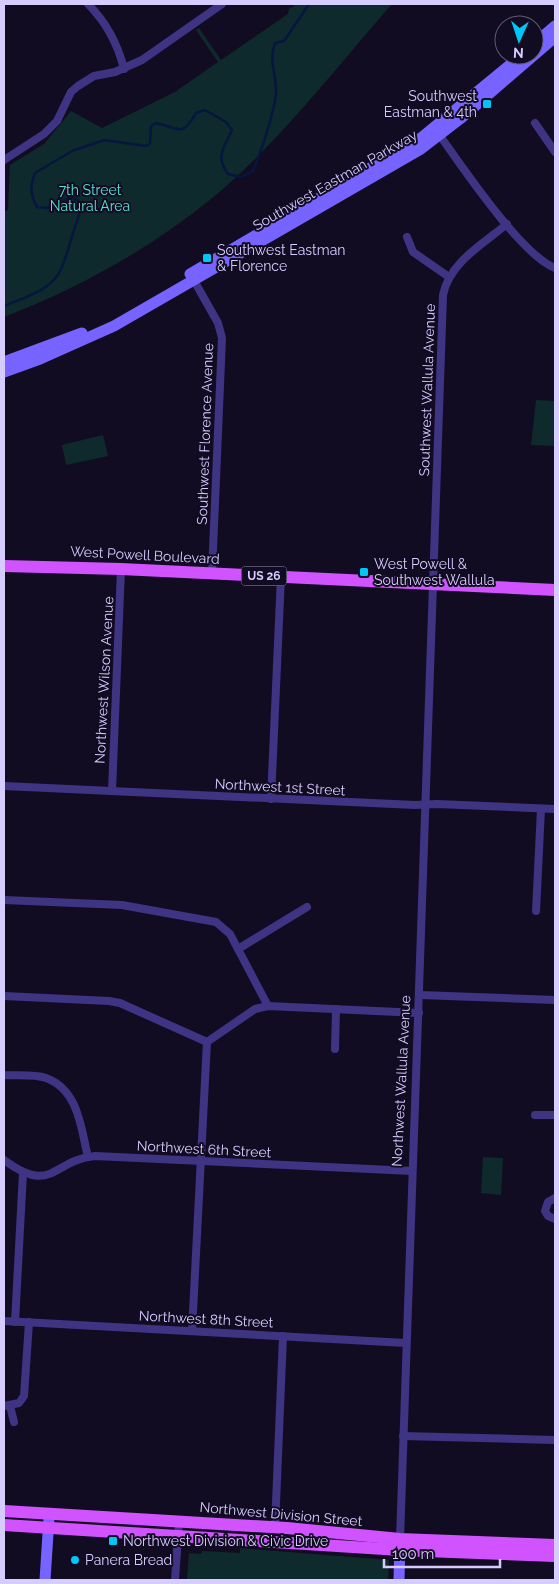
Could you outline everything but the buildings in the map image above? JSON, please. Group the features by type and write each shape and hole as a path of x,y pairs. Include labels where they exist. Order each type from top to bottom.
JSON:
{"main road":[{"path":"544,35 555,26"},
{"name":"Southwest Eastman Parkway","path":"4,372 95,336 390,157 437,132 555,37"},
{"name":"Southwest Eastman Parkway","path":"437,132 511,65"},
{"name":"Southwest Eastman Parkway","path":"4,362 92,328 192,277"},
{"name":"West Powell Boulevard","path":"4,566 121,569 555,590"},
{"name":"Northwest Division Street","path":"4,1511 274,1527 400,1544 555,1556"},
{"path":"45,1580 49,1514"},
{"name":"Northwest Division Street","path":"4,1525 178,1535 400,1544 555,1545"},
{"name":"Northwest Wallula Avenue","path":"399,1580 400,1544"}],"street":[{"path":"88,4 107,28 116,44 124,69"},
{"path":"205,4 210,12"},
{"path":"4,160 44,134 57,121 72,92 78,86 94,76 124,69 150,55 222,4"},
{"path":"535,123 555,152"},
{"path":"437,132 507,224 541,260 555,268"},
{"name":"Southwest Wallula Avenue","path":"433,584 443,295 449,277 458,264 507,224"},
{"path":"407,237 414,252 449,277"},
{"name":"Southwest Florence Avenue","path":"192,277 218,322 222,338 212,573"},
{"name":"Northwest Wilson Avenue","path":"112,791 121,569"},
{"path":"270,799 281,576"},
{"name":"Northwest Wallula Avenue","path":"400,1544 433,584"},
{"name":"Northwest 1st Street","path":"4,786 426,806 437,804 555,809"},
{"path":"536,911 541,809"},
{"path":"4,900 122,905 207,919 224,927 238,949 268,1006"},
{"path":"238,949 308,907"},
{"path":"420,995 555,1000"},
{"path":"4,996 120,1003 207,1042"},
{"path":"207,1042 255,1009 268,1006 419,1013"},
{"path":"335,1049 336,1009"},
{"path":"192,1331 207,1042"},
{"path":"4,1075 46,1078 61,1087 73,1102 77,1112 88,1157"},
{"path":"535,1115 555,1115"},
{"name":"Northwest 6th Street","path":"23,1173 34,1176 51,1174 88,1157 412,1171"},
{"path":"4,1160 23,1173 15,1322"},
{"path":"555,1198 548,1202 545,1211 548,1216 555,1219"},
{"name":"Northwest 8th Street","path":"4,1321 406,1343"},
{"path":"14,1422 7,1406 18,1403 24,1396 29,1322"},
{"path":"274,1527 283,1336"},
{"path":"403,1436 555,1440"},
{"path":"175,1580 179,1521"}],"green space":[{"name":"7th Street Natural Area","path":"297,4 392,4 283,130 211,199 163,235 112,266 59,294 4,317 4,212 8,210 10,165 44,144 71,111 102,128 175,92 218,62 196,30 199,28 221,60 288,14 289,9"},
{"path":"536,400 555,401 555,446 531,445"},
{"path":"103,435 108,456 66,465 62,445"},
{"path":"483,1157 503,1158 501,1195 481,1193"},
{"path":"240,1548 389,1560 388,1580 187,1580 189,1553 201,1554 202,1551 240,1553"}],"waterway":[{"path":"4,306 43,289 56,278 63,265 80,211 78,200 71,197 47,208 37,207 32,194 32,182 35,173 72,151 104,140 146,146 150,144 151,126 156,123 175,129 183,128 187,126 196,113 205,110 226,122 232,130 221,157 228,174 241,177 253,171 267,132 275,101 276,86 272,57 275,43 284,41 309,4"}],"place":[{"name":"Southwest Eastman & 4th","path":"487,104"},
{"name":"Southwest Eastman & Florence","path":"207,258"},
{"name":"West Powell & Southwest Wallula","path":"364,572"},
{"name":"Northwest Division & Civic Drive","path":"113,1541"},
{"name":"Panera Bread","path":"75,1560"}]}
